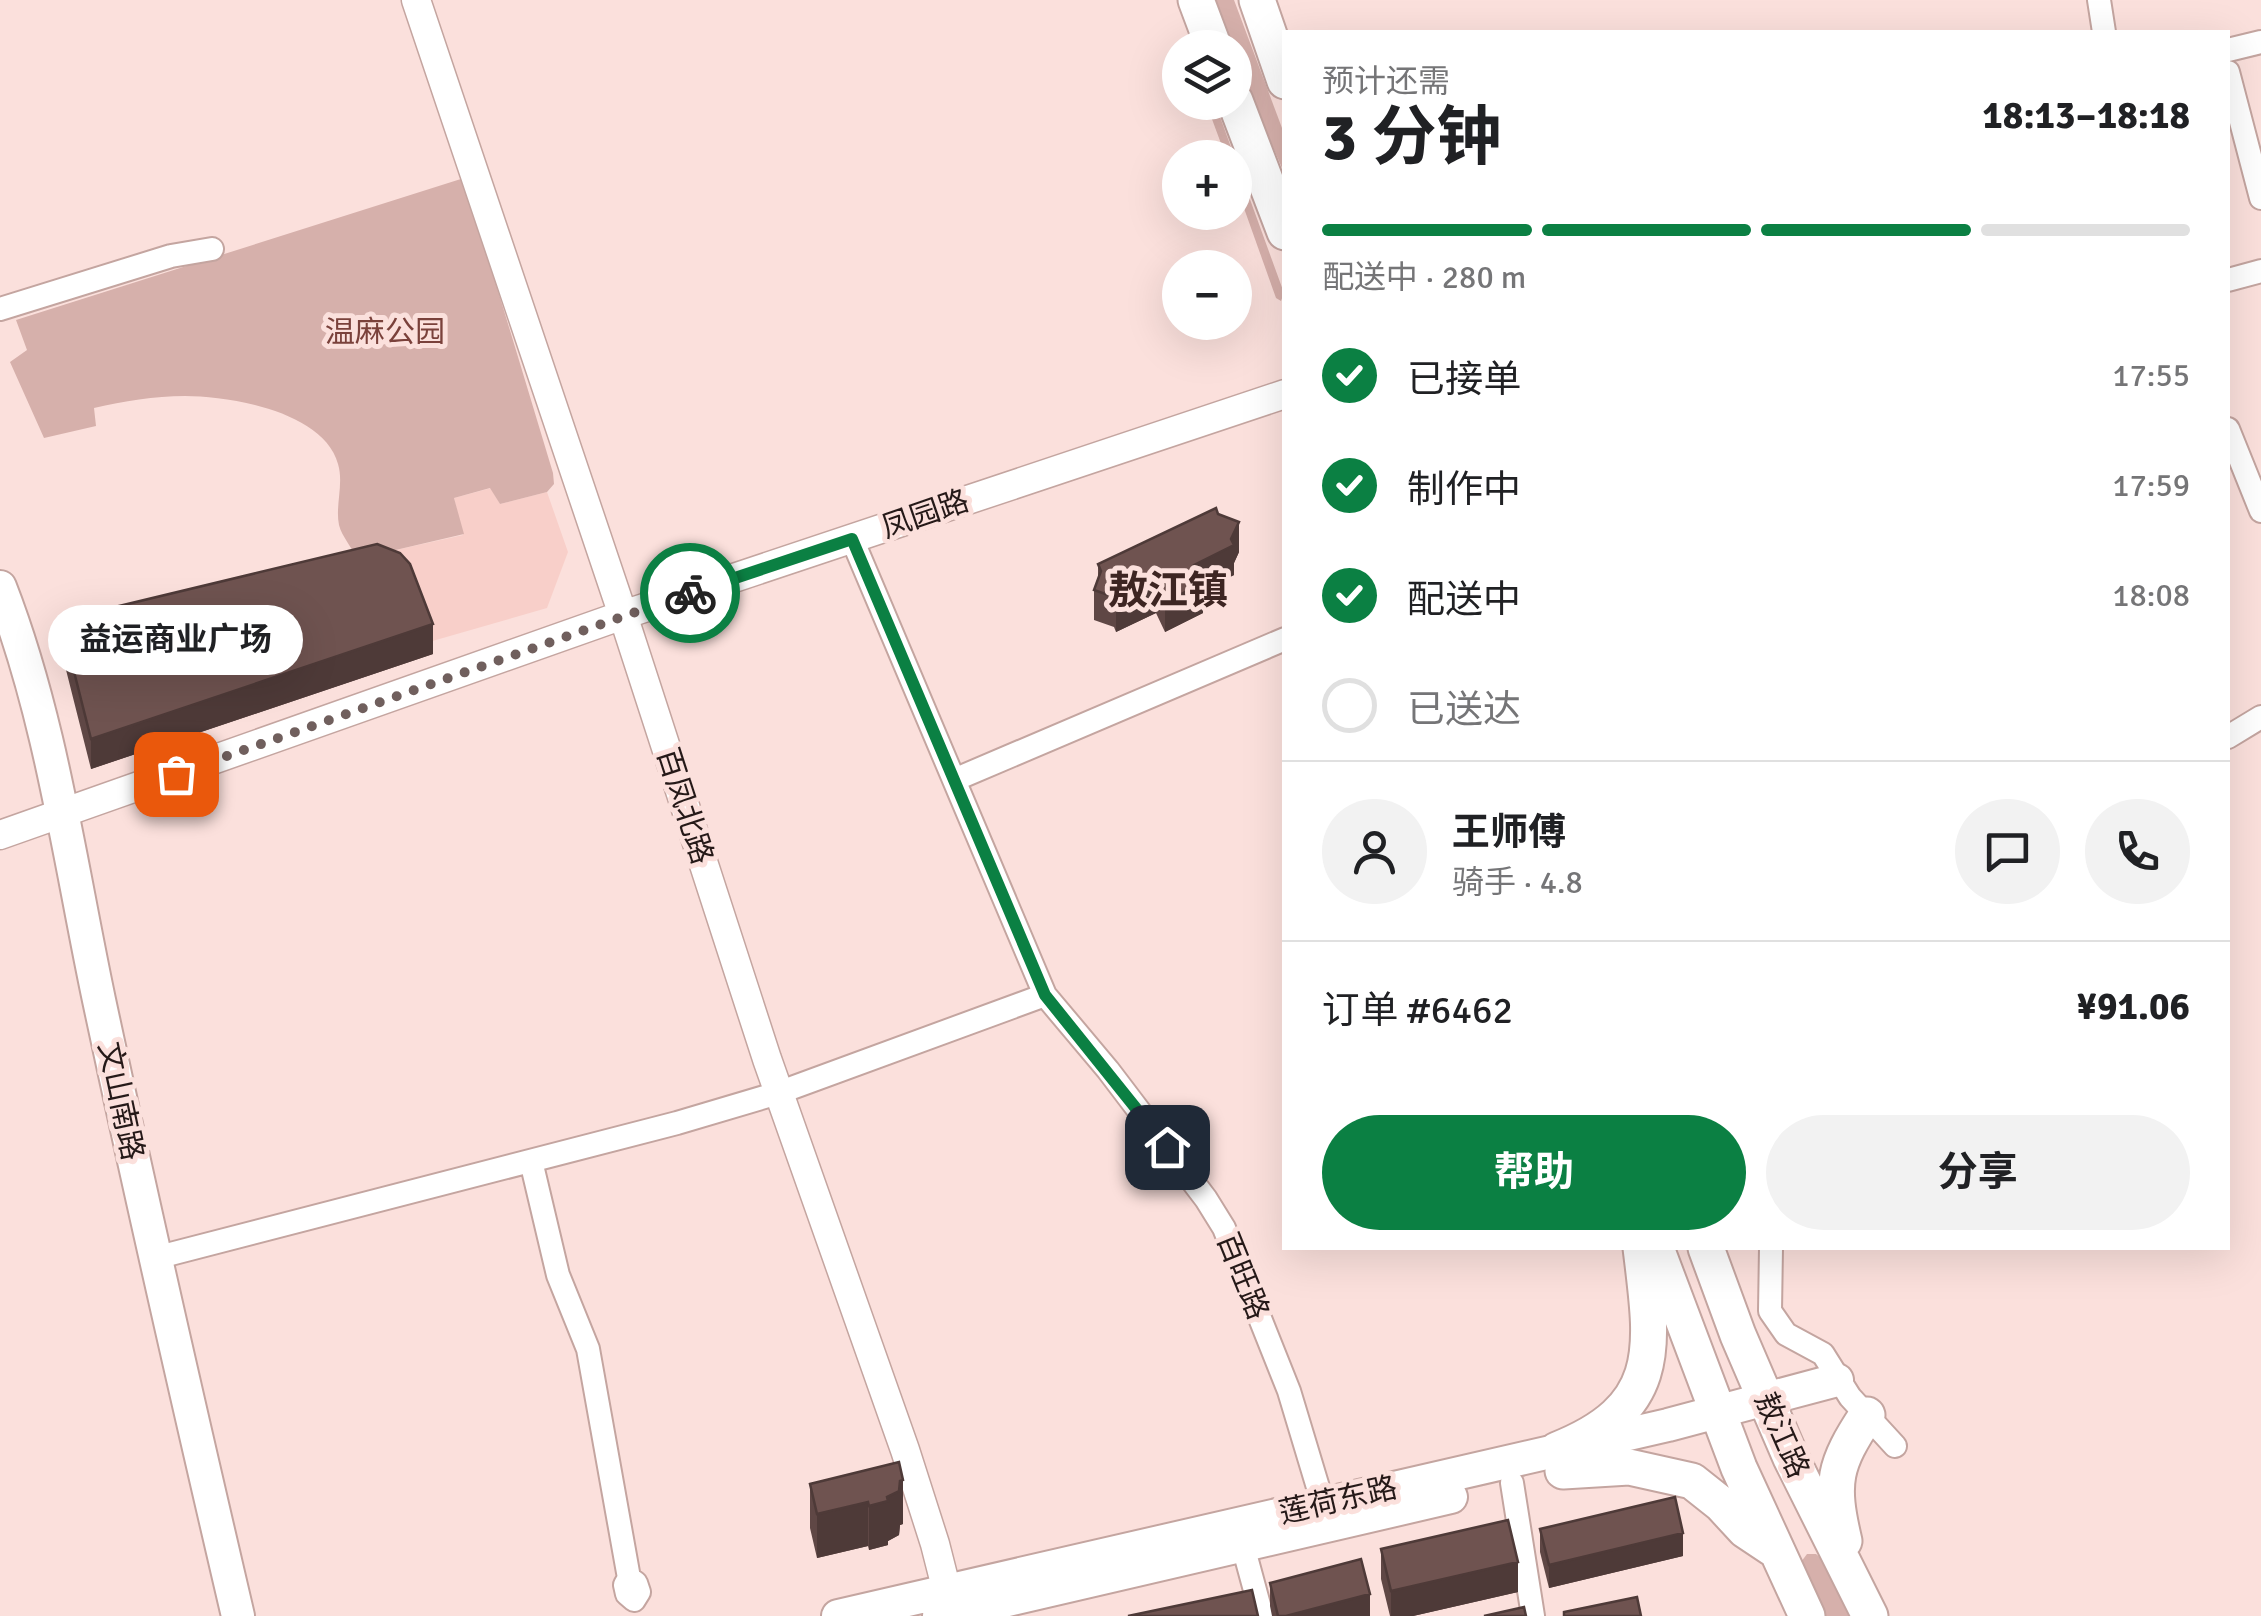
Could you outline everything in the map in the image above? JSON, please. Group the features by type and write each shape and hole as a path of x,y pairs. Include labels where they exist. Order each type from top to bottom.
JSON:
{"main road":[{"path":"1196,0 1207,30"},
{"path":"1257,0 1282,72"},
{"path":"1242,120 1282,224"},
{"name":"文山南路","path":"0,587 24,663 60,814 155,1258 238,1616"},
{"path":"1560,1461 1613,1422 1643,1377 1650,1326 1642,1250"},
{"name":"敖江路","path":"1657,1250 1722,1421 1807,1616"},
{"name":"敖江路","path":"1707,1250 1770,1408 1870,1616"},
{"path":"1851,1398 1836,1488 1853,1581"},
{"name":"莲荷东路","path":"948,1609 1323,1504 1560,1461 1770,1408 1851,1398"},
{"path":"1560,1461 1629,1467 1692,1481 1745,1530 1777,1551 1827,1532"},
{"name":"莲荷东路","path":"838,1616 948,1609 1243,1546 1512,1484 1560,1461"}],"street":[{"name":"百凤北路","path":"416,0 623,615 778,1093 906,1450 936,1544 948,1609"},
{"path":"2099,0 2104,30"},
{"path":"2230,50 2261,42"},
{"path":"2230,80 2261,198"},
{"path":"0,309 171,256 212,249"},
{"path":"2230,279 2261,271"},
{"name":"凤园路","path":"0,835 623,615 1282,395"},
{"path":"2230,434 2261,511"},
{"name":"百旺路","path":"852,539 1045,995 1108,1070 1224,1228 1289,1391 1323,1504"},
{"path":"954,780 1282,641"},
{"path":"2230,736 2261,717"},
{"path":"155,1258 677,1123 778,1093 1045,995"},
{"path":"531,1161 558,1275 588,1349 634,1598"},
{"path":"1770,1250 1770,1311 1786,1334 1823,1354 1851,1398 1895,1446"},
{"path":"1512,1484 1533,1616"},
{"path":"1243,1546 1262,1616"}],"shaded area":[{"path":"491,488 500,504 547,492 568,552 547,608 429,642 391,551 463,535 454,498"}],"green space":[{"path":"1213,0 1234,0 1245,30 1224,30"},
{"path":"1252,48 1282,128 1282,168 1252,98"},
{"path":"1212,120 1221,120 1228,140 1220,140"},
{"name":"温麻公园","path":"464,178 553,473 554,484 547,492 500,504 490,488 454,498 464,534 357,559 339,525 340,472 329,446 315,431 274,411 226,399 150,398 94,408 96,426 44,438 10,362 27,350 16,320"},
{"path":"1252,205 1282,287 1281,301 1276,298 1252,230"},
{"path":"1807,1554 1822,1559 1849,1616 1825,1616 1801,1562"}],"building":[{"path":"1216,508 1218,514 1239,522 1231,539 1234,545 1194,565 1203,583 1165,602 1156,583 1116,602 1114,597 1094,590 1101,571 1098,564"},
{"path":"377,544 400,553 410,564 433,624 91,739 61,620"},
{"path":"899,1462 903,1480 899,1491 887,1497 888,1501 817,1514 810,1484"},
{"path":"1675,1497 1683,1533 1549,1565 1540,1529"},
{"path":"1508,1520 1518,1562 1391,1591 1381,1549"},
{"path":"1361,1559 1370,1594 1278,1616 1270,1583"},
{"path":"1252,1590 1258,1616 1128,1616"},
{"path":"1637,1597 1641,1616 1564,1616 1564,1612"},
{"path":"1524,1607 1526,1616 1484,1616"}],"way so far":[{"path":"176,774 690,593"}],"place":[{"name":"益运商业广场","path":"176,774"}],"district":[{"name":"敖江镇","path":"1168,590"}],"route":[{"path":"690,593 852,539 1045,995 1167,1147"}]}
